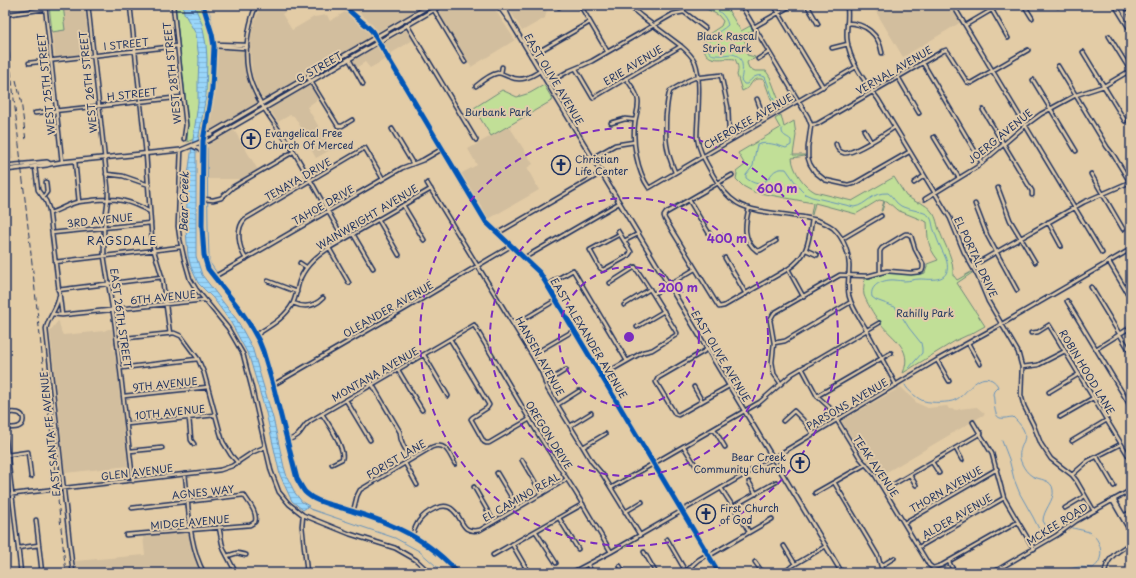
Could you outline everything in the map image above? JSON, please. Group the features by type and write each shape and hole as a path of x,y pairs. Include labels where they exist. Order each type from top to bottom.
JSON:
{"main road":[{"name":"G STREET","path":"202,142 206,136 431,5"},
{"name":"G STREET","path":"5,170 62,162 181,150 208,141 442,5"},
{"name":"EAST OLIVE AVENUE","path":"498,5 512,24"},
{"name":"EAST OLIVE AVENUE","path":"503,5 512,24 531,56 842,573"},
{"path":"1117,5 1131,24"},
{"path":"1117,5 1131,31"},
{"path":"204,129 207,133 211,134"},
{"path":"193,146 199,149 203,154"},
{"name":"G STREET","path":"5,166 47,162 50,164"}],"street":[{"name":"WEST 25TH STREET","path":"45,5 62,162"},
{"name":"WEST 26TH STREET","path":"88,5 104,158"},
{"path":"130,5 149,185 152,241 162,277 170,334"},
{"name":"WEST 28TH STREET","path":"173,5 186,128 184,139"},
{"path":"203,5 214,46 212,89 202,142 206,199 202,226 204,255 208,269 238,307 256,335 263,351 288,440 297,479 306,493 320,502 388,523 431,547 458,573"},
{"path":"256,5 249,27 247,47 249,74 252,85 344,239"},
{"name":"EAST ALEXANDER AVENUE","path":"344,5 372,31 486,222 540,273 719,573"},
{"path":"580,5 607,52"},
{"path":"628,5 681,46 694,60 698,77 698,145 702,157 725,192 738,204 749,208 812,219 830,226 842,239 848,257 848,286 851,302 896,385"},
{"path":"741,5 808,117 811,125 808,155 810,164 818,175 830,181 848,185 855,183 909,152"},
{"path":"774,5 823,87"},
{"path":"754,27 792,5"},
{"path":"807,5 818,24"},
{"name":"EL PORTAL DRIVE","path":"847,5 848,44 856,67 878,99 950,218 964,252 988,301 1018,352 1022,367 1021,395 1024,406 1036,429 1041,444 1051,459 1072,475 1094,511"},
{"path":"953,5 1026,124 1102,253"},
{"path":"966,25 1000,5"},
{"path":"1024,5 1032,18"},
{"path":"10,14 45,9"},
{"path":"434,10 465,62"},
{"path":"992,10 1008,38"},
{"path":"1125,14 1131,11"},
{"path":"548,83 607,52 673,14 684,12 705,28"},
{"path":"531,56 590,22"},
{"path":"847,23 859,24 870,30 878,40 882,53"},
{"path":"407,25 476,140"},
{"path":"1109,36 1131,70"},
{"path":"832,48 848,44"},
{"name":"I STREET","path":"29,63 177,46"},
{"path":"214,46 247,47"},
{"name":"ERIE AVENUE","path":"576,69 593,98 681,46"},
{"name":"VERNAL AVENUE","path":"811,125 817,124 946,50 966,82 971,83 993,70"},
{"path":"993,70 1028,50"},
{"path":"758,59 769,52"},
{"path":"1083,52 1125,121"},
{"path":"349,59 363,84"},
{"path":"923,63 982,163"},
{"path":"972,266 1084,202 1130,183 1058,66"},
{"path":"501,73 502,67"},
{"name":"CHEROKEE AVENUE","path":"634,142 640,169 649,188 856,67"},
{"name":"JOERG AVENUE","path":"925,199 982,163 1026,124 1050,108 1076,95 1104,86 1131,70"},
{"path":"476,86 494,74 501,73 512,78 523,79 540,71"},
{"path":"675,172 666,141 667,103 670,91 677,86 690,79 698,77 722,75 728,107 729,131 733,139"},
{"path":"308,77 338,126 342,126 352,120"},
{"path":"898,77 919,113"},
{"path":"592,158 611,147 634,142 635,120 638,105 637,97 626,78"},
{"path":"1033,80 1076,151"},
{"name":"H STREET","path":"35,113 183,97"},
{"path":"756,99 765,120"},
{"path":"983,110 1032,191 1032,195"},
{"path":"611,124 625,119 635,120"},
{"path":"836,144 837,149 840,152 848,154 895,127"},
{"path":"392,129 413,164"},
{"path":"864,130 871,142"},
{"path":"934,137 959,178"},
{"name":"TENAYA DRIVE","path":"246,259 242,253 240,242 240,227 245,218 365,148 383,179"},
{"name":"TAHOE DRIVE","path":"214,277 402,168 423,160 442,149"},
{"path":"181,150 178,226 181,247 190,279 204,300 228,328 242,354 252,390 270,471 279,492 289,504 303,516 350,534 395,548 416,560 430,573"},
{"path":"206,199 214,200 220,198 233,186 293,152"},
{"name":"EAST 26TH STREET","path":"104,158 108,188 104,228 104,256 121,368 134,480"},
{"path":"75,161 79,202"},
{"path":"35,167 38,190 47,202 50,213 62,315"},
{"path":"498,233 601,173"},
{"path":"106,174 123,176 149,185"},
{"path":"1090,174 1124,229"},
{"path":"732,175 666,213 664,216 695,269 720,307 746,294 788,269 800,259 808,245 812,219"},
{"path":"914,182 924,176"},
{"path":"43,197 47,192 46,182"},
{"name":"HANSEN AVENUE","path":"427,183 532,355 557,405 583,448 592,462 602,473 640,535"},
{"path":"998,188 1010,220 1035,262"},
{"name":"WAINWRIGHT AVENUE","path":"256,335 284,316 293,303 299,281 306,267 315,258 344,239 431,189"},
{"path":"50,213 79,202 108,199 117,199 150,212"},
{"path":"689,200 710,235"},
{"path":"524,258 619,202"},
{"path":"975,204 987,235 1017,290"},
{"path":"403,205 424,240"},
{"path":"749,208 745,230 748,240 755,250 761,250 776,241"},
{"path":"842,239 881,216"},
{"path":"378,219 399,255"},
{"path":"1048,222 1062,246"},
{"name":"3RD AVENUE","path":"52,233 151,223"},
{"path":"619,232 624,241 631,252 628,256 603,270 600,268 590,250 619,232"},
{"path":"353,234 374,268"},
{"path":"624,241 638,234"},
{"path":"781,384 772,367 774,343 770,320 772,315 837,276 868,276 887,270 906,273 919,272 923,268 923,264 915,249 911,236 905,234 882,248 880,251 880,272"},
{"name":"OLEANDER AVENUE","path":"273,385 511,246"},
{"path":"55,262 181,247"},
{"path":"329,248 349,283"},
{"name":"PARSONS AVENUE","path":"572,573 611,552 773,458 937,360 1131,249"},
{"path":"806,250 817,256"},
{"path":"724,258 746,294"},
{"path":"1109,262 1131,299"},
{"path":"300,263 306,267"},
{"path":"601,376 643,352 652,350 677,333 635,267 610,283"},
{"path":"653,294 695,269"},
{"path":"788,269 803,296"},
{"path":"547,285 573,270 627,361"},
{"path":"58,290 162,277"},
{"path":"268,281 297,292"},
{"path":"1091,287 1131,353"},
{"path":"624,305 650,289"},
{"name":"EAST SANTA FE AVENUE","path":"59,296 48,320 46,329 73,573"},
{"path":"293,303 299,306 308,306 315,304 323,298"},
{"name":"6TH AVENUE","path":"52,314 62,315 204,300"},
{"path":"514,325 556,300"},
{"path":"1067,301 1131,406"},
{"path":"774,343 785,341 851,302"},
{"path":"638,328 664,312"},
{"path":"611,488 745,411 766,398 792,374 879,323"},
{"name":"MONTANA AVENUE","path":"288,440 299,435 306,424 322,414 474,325"},
{"name":"OREGON DRIVE","path":"474,325 611,552"},
{"name":"ROBIN HOOD LANE","path":"1031,333 1038,332 1049,325 1131,460"},
{"path":"1096,348 1131,327"},
{"path":"532,355 574,330"},
{"path":"117,339 170,334 178,334 181,336 198,359 204,373 223,442 238,463"},
{"path":"450,339 489,405 471,419 484,442 486,444 489,443 530,419"},
{"path":"968,343 980,364"},
{"path":"708,349 656,380 656,382 675,414 678,415 729,386"},
{"path":"1022,367 1038,365 1065,351"},
{"path":"817,396 891,353"},
{"path":"424,354 448,396"},
{"path":"121,368 198,359"},
{"path":"937,360 949,381"},
{"name":"TEAK AVENUE","path":"802,368 817,396 829,407 860,458 875,475 929,565 933,568 949,562"},
{"path":"398,370 422,410"},
{"path":"545,383 566,370"},
{"path":"1049,392 1079,374"},
{"path":"372,384 400,432 402,444 412,459"},
{"name":"9TH AVENUE","path":"124,396 208,387"},
{"path":"694,387 702,401"},
{"path":"557,405 579,391"},
{"path":"1060,417 1093,398"},
{"path":"346,400 370,440"},
{"path":"783,421 794,411 806,423 813,434"},
{"path":"5,413 16,412 22,416 24,421 22,425 17,427 5,428"},
{"path":"570,426 591,413"},
{"path":"322,414 341,447 343,455 342,459 332,464"},
{"name":"10TH AVENUE","path":"127,424 215,415"},
{"path":"189,418 191,440 194,444"},
{"path":"1072,441 1107,420"},
{"path":"973,422 990,448 1004,498 1034,549"},
{"path":"714,429 725,447"},
{"path":"5,433 20,573"},
{"path":"884,490 981,433"},
{"path":"583,448 605,434"},
{"path":"1072,475 1088,461 1121,444"},
{"name":"FORIST LANE","path":"353,512 360,490 432,447 441,446 446,448 455,464"},
{"name":"GLEN AVENUE","path":"5,495 220,470 238,463 253,452 265,447"},
{"path":"684,447 696,466"},
{"path":"130,451 162,448"},
{"path":"956,448 962,460"},
{"path":"7,455 28,452 31,477"},
{"path":"1097,457 1114,486"},
{"path":"522,460 542,494"},
{"path":"932,462 939,473"},
{"path":"404,463 417,485"},
{"path":"815,493 866,464"},
{"name":"THORN AVENUE","path":"904,523 997,469"},
{"path":"497,473 518,508"},
{"path":"185,474 191,530 195,551 204,573"},
{"path":"910,475 916,485"},
{"name":"EL CAMINO REAL","path":"412,536 419,520 439,507 444,506 453,509 464,526 471,531 480,530 567,479"},
{"path":"749,482 756,494"},
{"path":"732,507 776,482"},
{"path":"834,482 876,551 883,573"},
{"path":"474,487 494,522"},
{"path":"721,488 732,507 750,532"},
{"name":"MCKEE ROAD","path":"992,573 1131,490"},
{"name":"AGNES WAY","path":"132,508 244,495 255,512 255,522"},
{"path":"1065,508 1085,496"},
{"name":"ALDER AVENUE","path":"918,547 1004,498"},
{"path":"1113,500 1131,528"},
{"path":"625,512 642,502"},
{"path":"493,555 583,504"},
{"path":"1123,516 1131,512"},
{"path":"303,516 302,526 307,573"},
{"path":"1123,516 1131,533"},
{"path":"559,518 578,550"},
{"path":"667,539 685,572 695,562 704,556 712,554 772,519"},
{"path":"36,520 42,573"},
{"name":"MIDGE AVENUE","path":"126,535 250,525 255,522"},
{"path":"955,573 949,562 1018,522"},
{"path":"219,527 222,543 236,573"},
{"path":"536,532 556,563"},
{"path":"512,544 529,573"},
{"path":"1104,573 1107,563 1112,556 1131,544"},
{"path":"18,548 38,545"},
{"path":"784,546 795,564"},
{"path":"784,573 795,564 826,546"},
{"path":"644,552 656,573"},
{"path":"227,556 237,553 246,554"},
{"path":"881,566 894,558"},
{"path":"755,562 763,573"},
{"path":"588,565 592,573"},
{"path":"620,566 624,573"},
{"path":"517,573 526,568"}],"shaded area":[{"path":"49,5 84,5 90,53 55,57"},
{"path":"261,5 292,5 293,7 282,14 292,30 314,17 327,15 330,21 345,12 368,31 370,38 265,98 262,98 252,73 250,41 254,23"},
{"path":"350,5 425,5 379,31"},
{"path":"452,5 492,5 515,40 471,67 439,13"},
{"path":"507,5 548,5 545,18 522,31"},
{"path":"872,5 951,5 961,22 903,57"},
{"path":"407,31 413,40 390,54 384,43"},
{"path":"377,47 386,59 370,68 365,62 356,68 352,60"},
{"path":"218,49 244,52 247,79 258,103 209,131 207,129 215,84 216,51"},
{"path":"5,83 13,159 5,161"},
{"path":"309,86 318,99 307,107 332,149 316,158 301,132 303,131 294,116 290,115 278,122 270,110"},
{"path":"509,126 533,164 527,168 539,190 487,220 460,174 477,165 468,149"},
{"path":"234,130 258,170 241,179 206,179 206,149 208,145"},
{"path":"58,321 63,335 113,329 114,345 112,348 115,350 128,466 65,473 50,331"},
{"path":"901,387 917,403 928,408 947,406 949,409 958,410 977,407 985,414 880,476 862,454 842,422 843,420"},
{"path":"189,532 192,552 202,573 76,573 75,561 145,555 143,536"}],"green space":[{"path":"49,5 63,5 65,30 52,32"},
{"path":"175,5 201,5 211,38 210,83 202,132 199,137 187,142 188,122"},
{"name":"Black Rascal Strip Park","path":"699,5 725,5 741,31 750,26 753,30 743,36 747,47 747,55 755,57 747,63 749,68 755,71 766,71 770,77 781,106 775,110 763,79 754,80 748,88 742,91 737,75 738,67 735,59 714,58 707,54 704,50 703,43 709,34 721,26 723,21 718,15"},
{"name":"Burbank Park","path":"544,85 553,100 491,136 474,108 502,90 517,97 530,93"},
{"name":"Rahilly Park","path":"781,115 784,127 794,121 796,135 793,155 805,155 792,158 794,168 807,186 815,192 852,201 894,177 906,196 918,203 920,202 934,214 949,253 953,276 957,280 971,272 972,273 957,283 985,326 955,341 903,373 906,364 903,350 876,318 866,301 864,295 864,283 865,279 873,278 888,272 903,274 925,273 927,264 938,260 930,246 927,222 897,210 887,201 885,201 881,211 884,201 879,200 856,214 815,203 812,215 813,203 754,192 743,186 736,179 736,172 745,165 738,153 780,128 775,119"}],"water":[{"path":"183,5 194,5 202,24 207,59 206,96 196,152 196,256 202,275 237,320 252,347 273,418 287,477 295,493 302,502 309,506 303,510 292,501 280,475 266,413 249,356 230,321 213,298 198,283 188,256 186,230 188,175 198,104 199,59 196,34 184,13"}],"waterway":[{"path":"207,5 216,42"},
{"path":"658,5 670,5"},
{"path":"708,5 721,13 728,25 711,39 708,48 710,53 718,55 736,55 742,64 741,80 744,84 747,84 757,76 765,77 777,108"},
{"path":"208,125 216,83 216,50"},
{"path":"782,129 783,135 791,140 791,145 786,148 768,143 757,145 753,166 746,175 746,178 750,181 757,184 762,183 775,171 786,169 800,189 805,194 812,197 854,207 862,204 877,194 888,193 901,206 927,214 932,221 937,239 947,262 947,271 945,275 935,279 904,281 887,280 875,286 872,292 872,297 876,300 895,307 921,343 922,353 909,368"},
{"path":"207,148 209,258 210,263 217,273"},
{"path":"905,385 916,397 927,402 949,402 955,400 977,381 987,378 995,382 998,387 993,394 996,414 1000,418 1013,417 1023,429 1025,438 1020,454 1022,464 1030,475 1045,480 1052,486 1052,498 1043,521 1048,529 1059,529"},
{"path":"1002,441 1020,494 1044,539"},
{"name":"Bear Creek","path":"306,506 310,509 395,538 419,551 444,573"},
{"path":"1052,573 1079,567 1093,568 1097,565 1101,556 1101,551 1095,537 1088,532 1073,528"}],"railway":[{"path":"5,17 66,573"},
{"path":"16,80 21,100 26,141"}],"cycle path":[{"path":"203,5 214,46 212,89 203,141 202,226 204,255 208,269 238,307 259,341 273,385 297,479 305,492 318,500 377,519 398,528 426,544 451,565 458,573"},
{"path":"344,5 372,31 486,222 540,273 719,573"}],"place":[{"name":"Evangelical Free Church Of Merced","path":"251,139"},
{"name":"Christian Life Center","path":"561,165"},
{"name":"Bear Creek Community Church","path":"800,463"},
{"name":"First Church of God","path":"706,514"}],"district":[{"name":"RAGSDALE","path":"122,241"}]}
